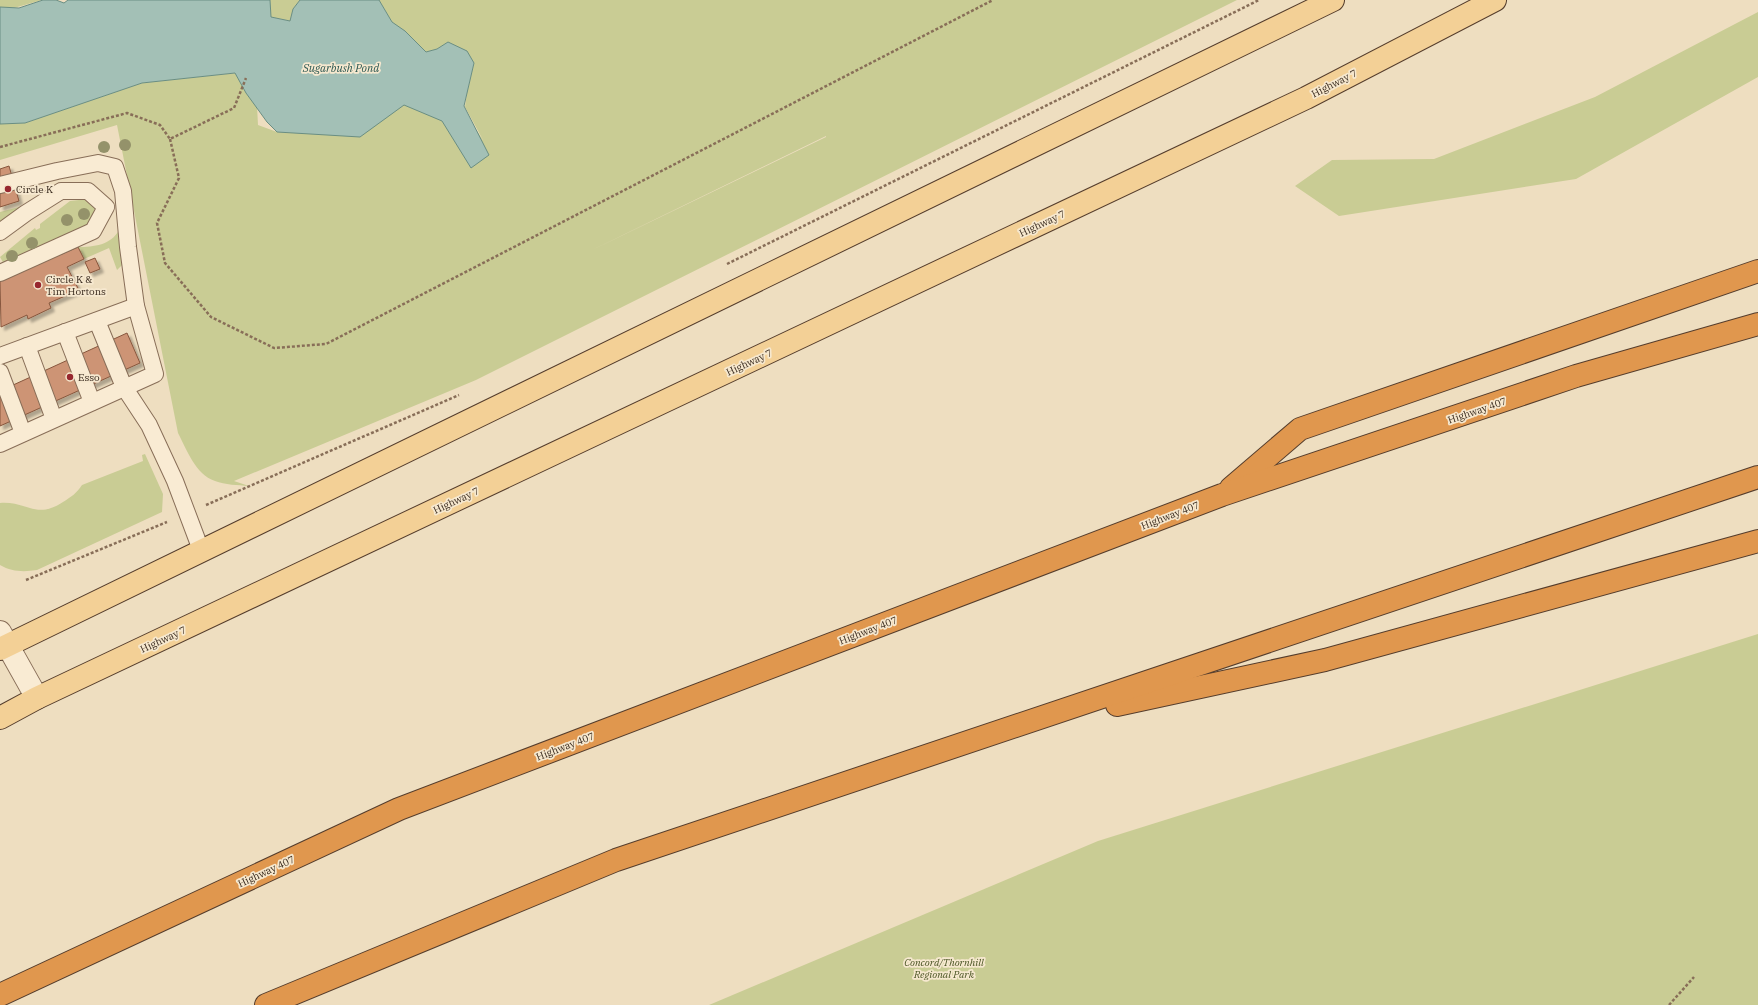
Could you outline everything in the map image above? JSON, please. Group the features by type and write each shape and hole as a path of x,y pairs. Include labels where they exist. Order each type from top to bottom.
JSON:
{"highway":[{"path":"1222,495 1300,429 1758,271"},
{"name":"Highway 407","path":"0,995 399,809 1222,495 1576,376 1758,324"},
{"path":"266,1005 616,860 1758,477"},
{"path":"1012,727 1325,660 1758,541"}],"main road":[{"path":"2,642 201,550 513,400 1333,0"},
{"name":"Highway 7","path":"0,718 37,698 1306,98 1495,0"}],"street":[{"path":"2,642 37,698"}],"lane":[{"path":"0,185 98,163 115,167 123,191 127,241 136,306 155,374 124,386 0,444"},
{"path":"0,232 26,213 61,191 88,191 106,208 93,231 0,273"},
{"path":"0,356 136,306"},
{"path":"97,321 124,386 149,425 175,481 201,550"},
{"path":"65,332 92,402"},
{"path":"27,346 54,419"},
{"path":"0,372 24,433"}],"path":[{"path":"0,147 127,113 160,125 170,139 179,178 157,223 165,263 211,317 274,348 326,344 993,0"},
{"path":"722,267 1259,0"},
{"path":"170,139 234,108 246,78"},
{"path":"26,580 187,513 465,392"},
{"path":"1669,1005 1694,977"}],"green space":[{"path":"0,0 42,0 0,12"},
{"path":"270,0 300,0 293,9 290,21 270,17"},
{"path":"379,0 1237,0 476,380 234,481 249,486 227,484 215,481 202,473 192,461 178,433 117,125 0,160 0,124 25,123 142,83 236,73 246,93 257,106 258,125 277,132 468,89 474,63 448,42 437,49 426,52 392,22","holes":["467,92 465,107 483,140 458,102","826,136 826,137 588,252"]},
{"path":"1758,12 1758,77 1576,179 1339,216 1295,186 1332,160 1434,159 1595,97"},
{"path":"88,199 96,208 95,220 84,228 5,266 0,257 35,228 36,230 40,228 40,224 70,201"},
{"path":"23,206 0,230 0,212"},
{"path":"119,230 126,261 117,270 109,248 84,259 78,247 96,246 107,242 116,235"},
{"path":"145,454 163,494 162,512 37,570 18,571 0,565 0,503 9,503 38,510 54,507 71,497 82,485 143,461 142,455"},
{"name":"Concord/Thornhill Regional Park","path":"1758,634 1758,1005 709,1005 1098,841"}],"water":[{"name":"Sugarbush Pond","path":"43,0 56,0 64,3 68,0 270,0 271,17 290,21 293,9 300,0 379,0 392,22 405,31 426,52 437,49 448,42 467,51 474,63 464,106 489,155 471,168 442,121 404,105 360,137 277,132 267,122 246,93 235,73 142,83 25,123 0,124 0,7 19,8"}],"building":[{"name":"Circle K","path":"9,166 19,201 0,207 0,169"},
{"name":"Circle K & Tim Hortons","path":"78,247 84,259 67,267 79,290 49,303 51,308 28,319 27,315 1,327 0,281 61,252 62,254"},
{"path":"95,258 100,269 90,273 85,262"},
{"name":"Esso","path":"127,333 140,363 0,426 0,391"}],"place":[{"name":"Circle K","path":"8,189"},
{"name":"Circle K & Tim Hortons","path":"38,285"},
{"name":"Esso","path":"70,377"}]}
